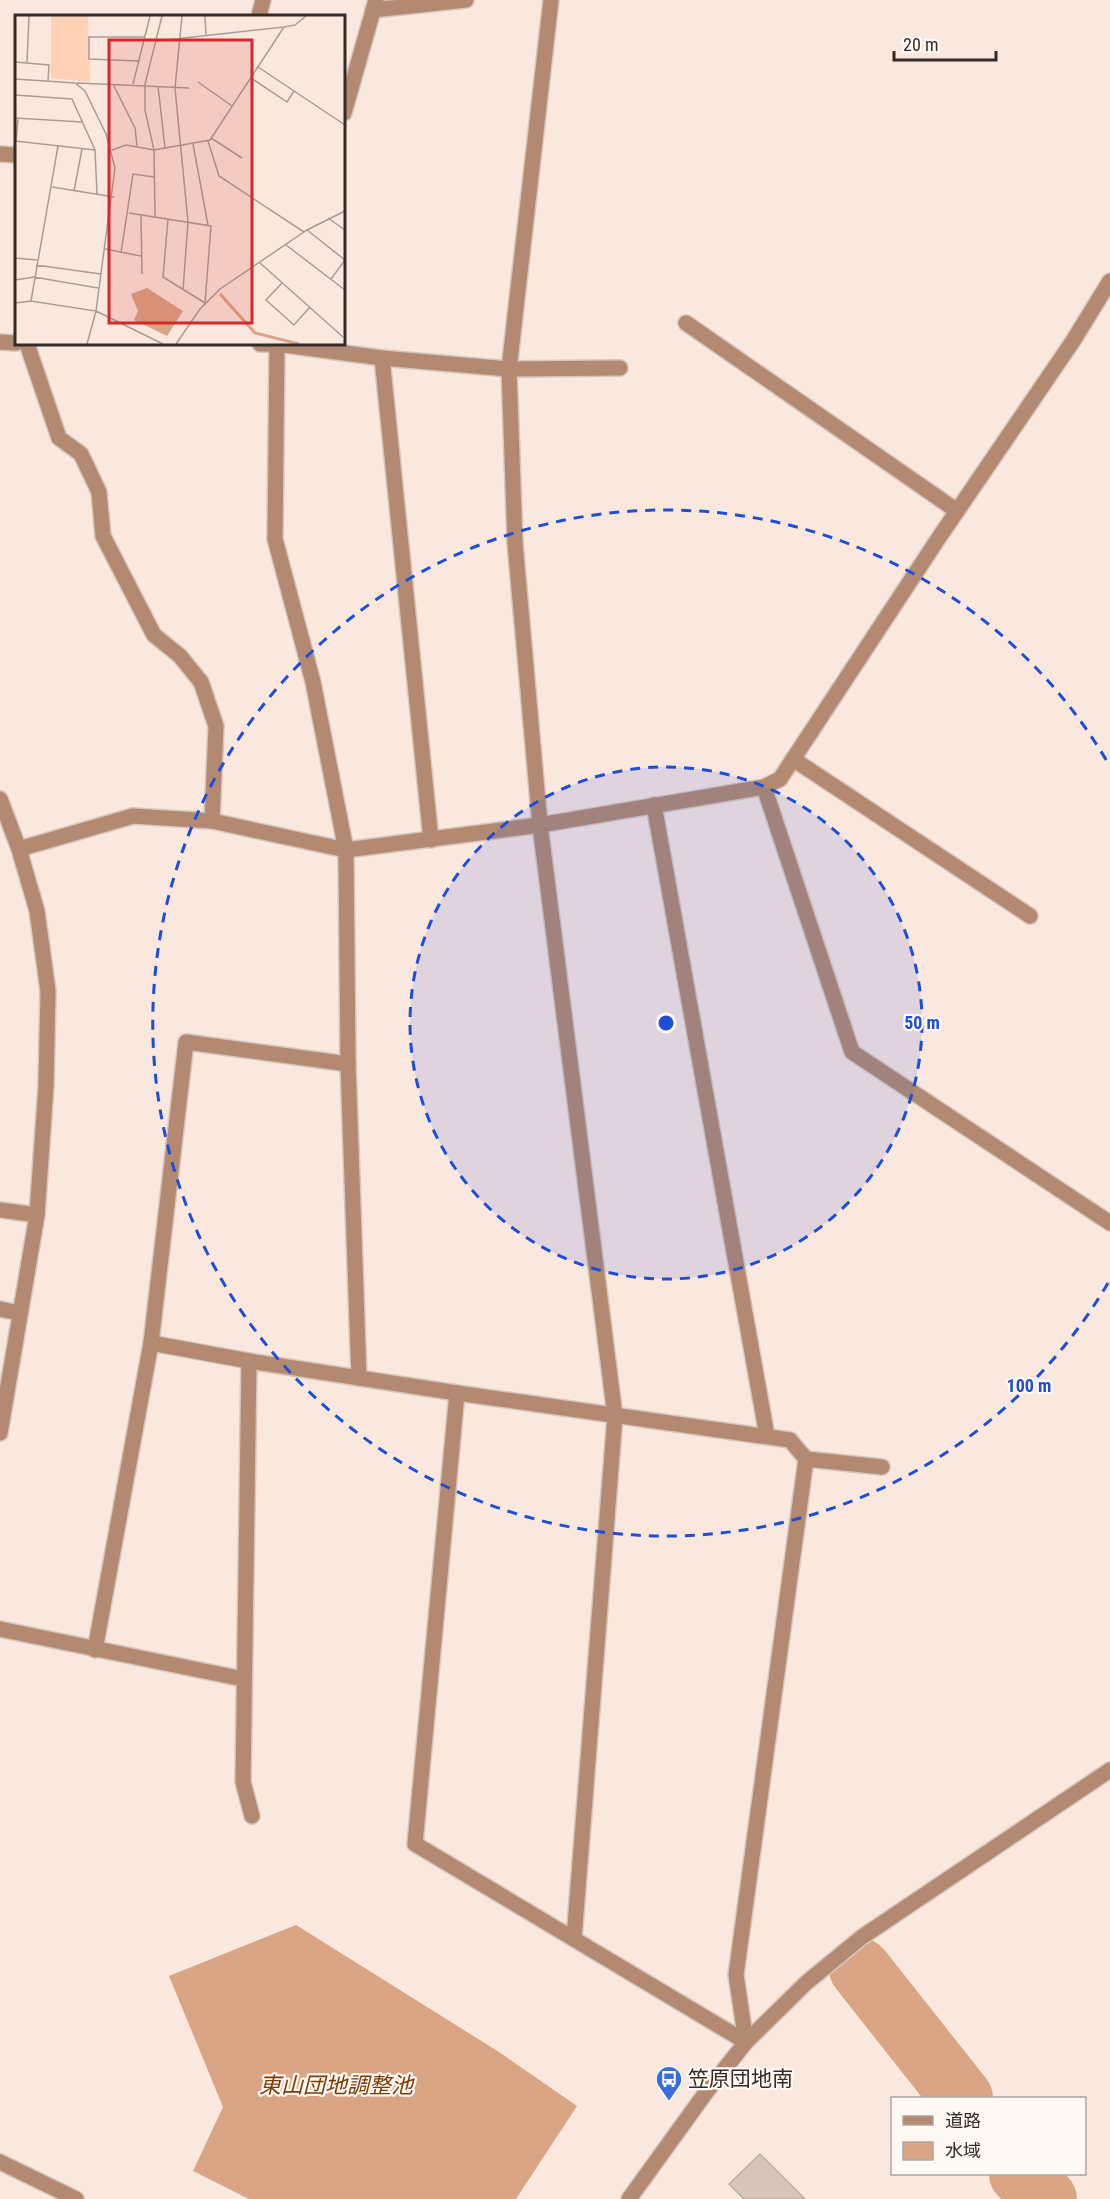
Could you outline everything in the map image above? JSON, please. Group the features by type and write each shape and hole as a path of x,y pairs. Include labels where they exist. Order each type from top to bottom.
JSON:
{"street":[{"path":"259,15 263,0"},
{"path":"345,110 375,5 466,0"},
{"path":"550,0 509,369 515,543 540,825 615,1416 574,1939"},
{"path":"0,154 15,155"},
{"path":"19,849 133,816 212,821 346,850 540,825 764,787 780,779 957,511 1108,289"},
{"path":"686,323 957,511"},
{"path":"0,342 15,343"},
{"path":"27,345 59,438 81,454 99,492 103,536 154,635 180,656 201,682 216,726 212,821"},
{"path":"277,345 275,538 313,682 346,850 348,1065 358,1378"},
{"path":"284,345 382,358 509,369 620,368"},
{"path":"382,358 431,840"},
{"path":"793,759 1030,916"},
{"path":"764,787 852,1052 1110,1223"},
{"path":"0,799 19,849 37,911 48,991 46,1086 37,1215 0,1433"},
{"path":"654,805 767,1436"},
{"path":"95,1650 151,1343 186,1042 348,1065"},
{"path":"0,1210 37,1215"},
{"path":"0,1309 19,1313"},
{"path":"151,1343 249,1361 457,1393 767,1436 790,1440 806,1459 882,1467"},
{"path":"249,1361 243,1782 252,1816"},
{"path":"457,1393 415,1844 746,2042"},
{"path":"746,2042 736,1975 806,1459"},
{"path":"0,1629 243,1679"},
{"path":"629,2199 700,2100 746,2042 806,1983 862,1937 1110,1770"},
{"path":"0,2162 76,2199"}],"water":[{"name":"東山団地調整池","path":"296,1925 499,2052 577,2106 516,2199 249,2199 193,2171 223,2107 169,1976"}],"building":[{"path":"760,2154 805,2199 744,2199 729,2184"}],"waterway":[{"path":"860,1969 961,2097"},
{"path":"1021,2175 1046,2199"}],"place":[{"name":"笠原団地南","path":"669,2102"}]}
